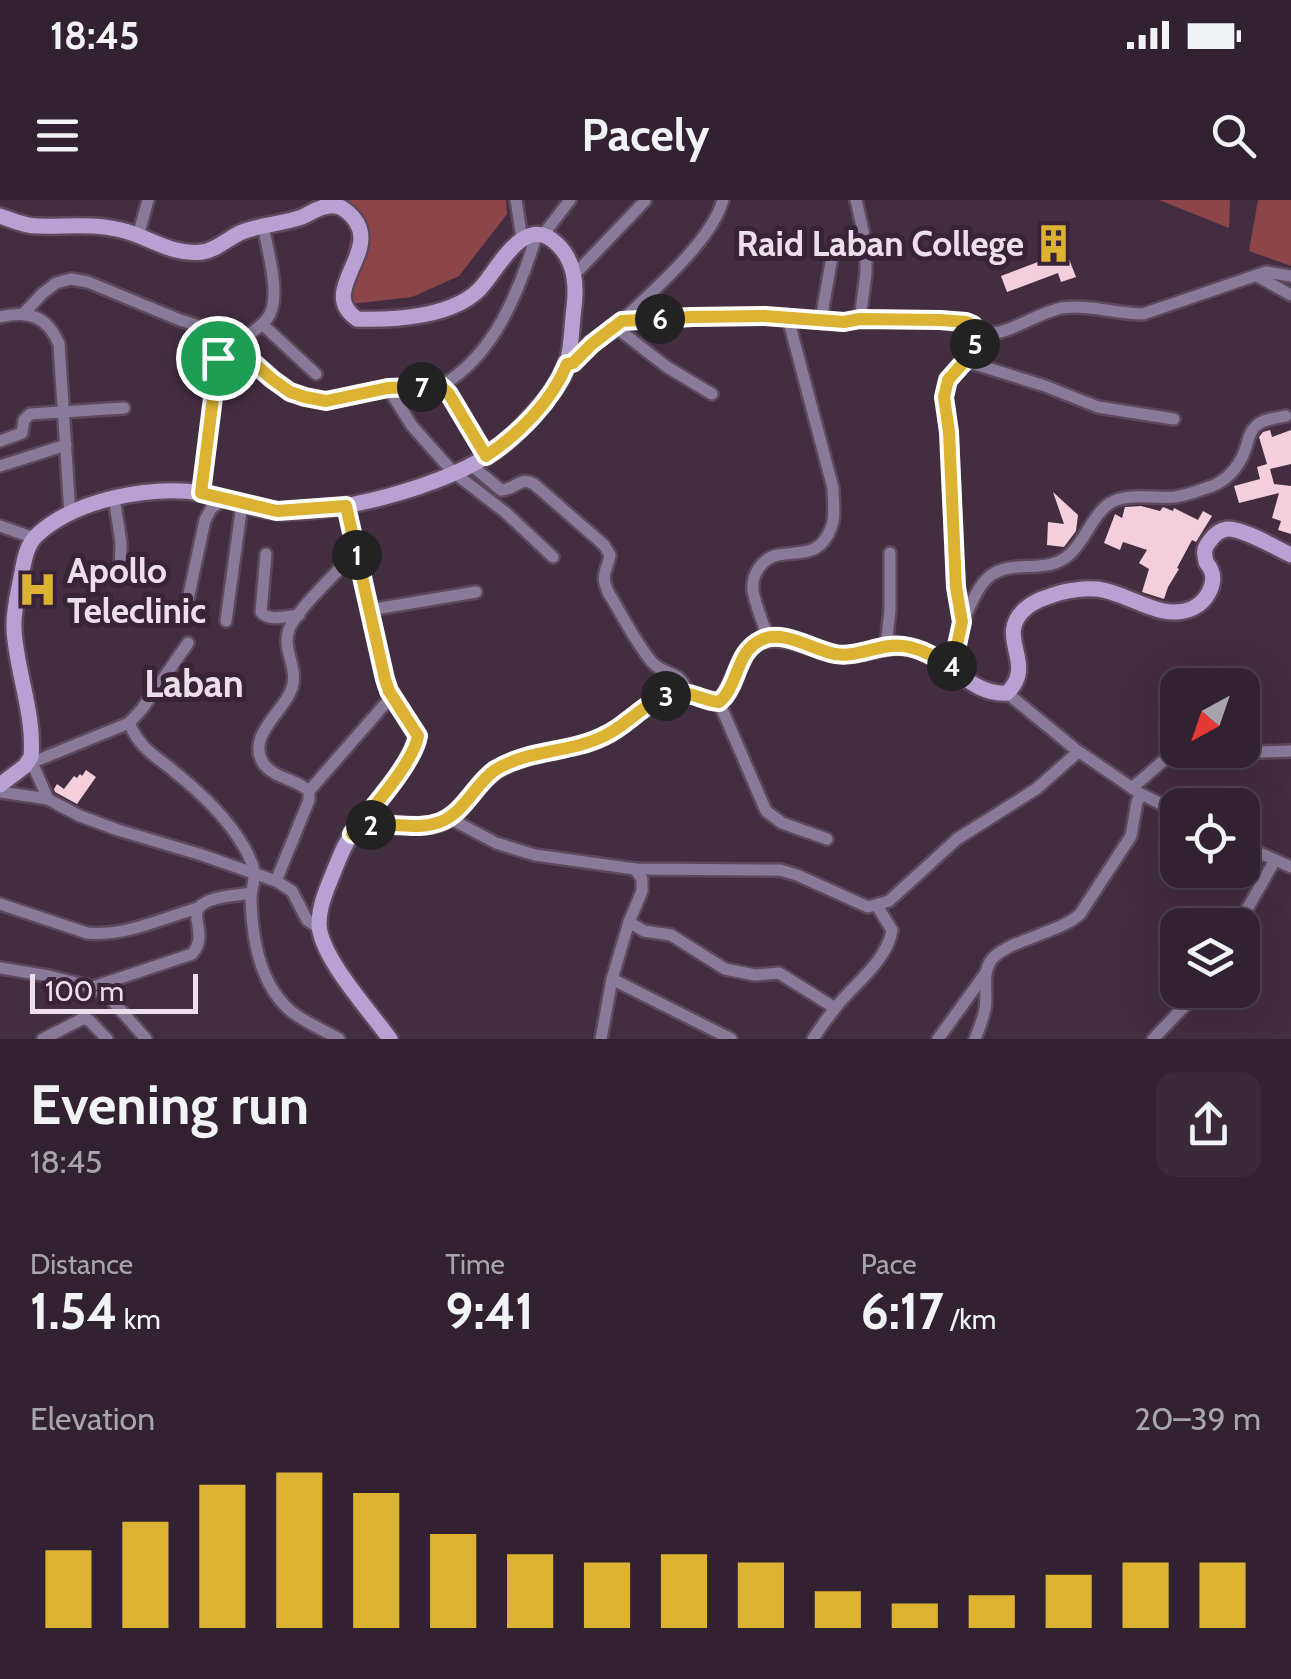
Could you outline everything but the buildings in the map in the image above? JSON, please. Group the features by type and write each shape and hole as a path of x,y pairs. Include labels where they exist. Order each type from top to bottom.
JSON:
{"street":[{"path":"138,236 148,200"},
{"path":"48,799 32,760 7,623 34,538 70,514 114,497 160,491 201,493 286,512 346,506 406,491 486,456 510,438 560,382 567,364 575,298 574,275 562,250 534,236 516,200"},
{"path":"0,216 23,225 124,230 182,252 195,253 263,225 330,206 345,210 362,242 342,292 346,308 356,319 432,314 460,303 478,292 570,200"},
{"path":"567,364 618,324 702,239 723,201 738,200"},
{"path":"856,200 866,244 860,319"},
{"path":"574,275 645,201"},
{"path":"201,493 218,358 224,346 240,340 268,319 273,306 263,225"},
{"path":"24,313 56,283 71,278 214,331 272,379 305,397 326,401 388,388 441,386 478,357 497,327 524,274 534,236"},
{"path":"821,320 833,251"},
{"path":"618,324 692,317 844,322 860,319 966,322 978,332 998,334 1043,312 1066,307 1144,314 1266,272 1291,276"},
{"path":"1257,276 1291,294"},
{"path":"0,317 24,313 40,320 52,328 58,344 70,514"},
{"path":"768,638 753,592 758,568 775,556 813,550 830,531 834,516 833,488 788,318"},
{"path":"262,324 316,374"},
{"path":"618,324 667,368 712,394"},
{"path":"962,622 956,587 944,397 948,380 964,362 978,332"},
{"path":"964,362 1046,386 1098,407 1174,419"},
{"path":"441,386 486,456"},
{"path":"388,388 412,426 452,472 506,512 552,557"},
{"path":"0,441 22,433 24,420 30,414 124,408"},
{"path":"952,668 962,622 990,576 1003,570 1057,563 1068,556 1111,502 1177,496 1215,485 1235,468 1257,425 1286,416"},
{"path":"0,466 66,445"},
{"path":"470,464 501,490 527,480 534,484 604,545 610,554 603,573 608,592 653,663 683,680 688,692"},
{"path":"114,497 121,543 120,574"},
{"path":"187,604 205,520 223,499"},
{"path":"226,622 242,504"},
{"path":"346,506 385,679 418,736 412,752 344,846 320,916 320,930 335,965 390,1039"},
{"path":"0,512 3,526 34,538"},
{"path":"1008,693 1021,668 1014,647 1014,625 1024,610 1040,599 1095,588 1153,608 1190,610 1201,603 1212,584 1213,573 1205,561 1204,550 1216,533 1225,529 1291,555"},
{"path":"309,791 300,783 272,772 262,761 259,748 264,732 293,686 286,643 289,630 298,614 356,552"},
{"path":"886,646 890,553"},
{"path":"266,554 261,612 270,618 298,614"},
{"path":"369,610 476,592"},
{"path":"352,834 370,825 437,824 449,818 484,779 505,765 592,741 618,728 661,697 688,692 719,702 746,653 756,642 768,638 847,655 886,646 915,648 984,689 1008,693 1080,752 1160,803"},
{"path":"0,784 32,760 129,723 188,643"},
{"path":"276,881 309,800 309,791 392,696"},
{"path":"719,702 766,811 782,823 828,838"},
{"path":"129,723 144,749 176,773 226,822 244,848 255,874 252,928 277,998 296,1015 339,1039"},
{"path":"1260,752 1291,751"},
{"path":"449,818 496,843 535,855 635,869 780,870 868,907 890,901 956,838 1036,789 1080,752"},
{"path":"975,1039 986,1006 989,962 1080,914 1131,836 1137,791 1160,762"},
{"path":"0,792 48,799 118,830 276,881 292,891 307,920 320,930"},
{"path":"1260,853 1291,867"},
{"path":"1248,908 1275,860"},
{"path":"601,1039 612,979 642,891 642,879 635,869"},
{"path":"0,904 87,933 101,934 198,908 208,900 251,892"},
{"path":"813,1039 890,941 892,930 877,906"},
{"path":"93,987 192,954 201,937 195,919 198,908"},
{"path":"629,922 644,932 671,935 725,969 740,974 779,974 835,1008"},
{"path":"0,968 93,987 110,998 146,1039"},
{"path":"938,1039 986,972"},
{"path":"612,979 709,1035 731,1039"},
{"path":"1152,1039 1182,1008"},
{"path":"43,1039 84,1018 107,1039"}],"shaded area":[{"path":"339,200 506,200 507,214 459,276 412,297 351,304 338,289 354,226"},
{"path":"1159,200 1230,200 1229,228"},
{"path":"1258,200 1291,200 1291,266 1249,251"}],"place":[{"name":"Raid Laban College","path":"1054,243"},
{"name":"Apollo Teleclinic","path":"37,590"}],"district":[{"name":"Laban","path":"194,683"}],"route":[{"path":"765,316 844,322 966,322 973,325 978,335 964,362 948,380 944,397 956,587 962,622 952,668 915,648 900,645 847,655 768,638 756,642 746,653 722,701 711,702 688,692 661,697 606,736 522,758 492,772 449,818 437,824 370,825 352,834 394,779 418,736 385,679 346,506 277,511 201,493 218,358 230,342 290,392 326,401 400,386 441,386 486,456 510,438 546,399 560,382 567,364 622,321 765,316"}]}
